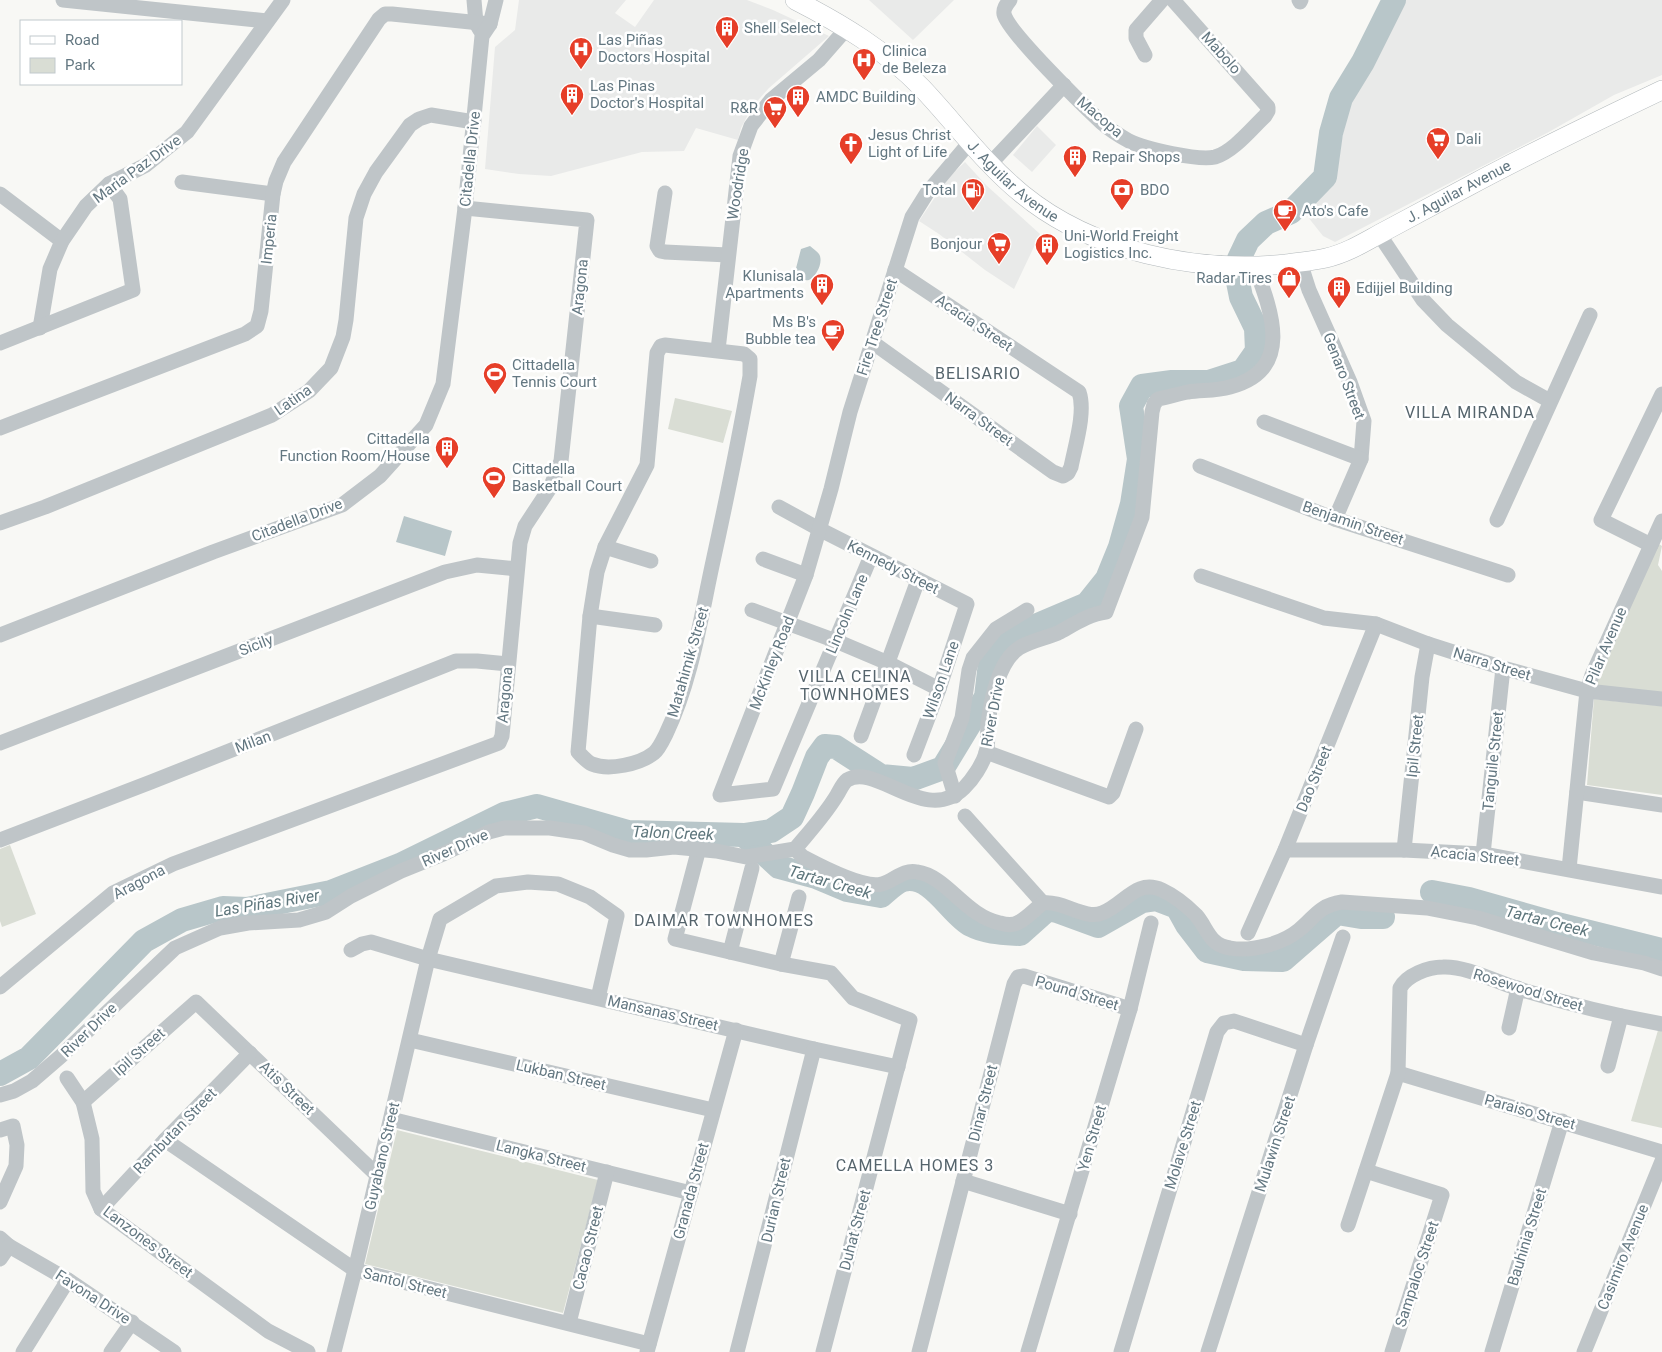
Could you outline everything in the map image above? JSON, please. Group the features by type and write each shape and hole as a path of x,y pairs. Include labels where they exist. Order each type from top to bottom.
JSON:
{"main road":[{"name":"J. Aguilar Avenue","path":"795,0 847,28 890,58 922,88 990,164 1020,193 1047,213 1077,229 1136,250 1171,259 1221,265 1252,267 1300,262 1327,258 1360,245 1468,186 1662,90"}],"street":[{"path":"64,0 267,21"},
{"name":"Maria Paz Drive","path":"40,328 50,269 62,241 86,206 109,184 146,165 187,132 283,0"},
{"name":"Citadella Drive","path":"474,0 483,28"},
{"name":"Citadella Drive","path":"0,635 213,552 342,505 380,476 426,425 443,384 465,208 483,28 496,0"},
{"path":"1146,55 1136,38 1136,30 1162,0"},
{"name":"Mabolo","path":"1173,0 1268,107"},
{"name":"Macopa","path":"1007,7 1014,30 1064,85 1102,122 1131,142 1188,158 1215,157 1234,146 1265,116 1268,107"},
{"name":"Imperia","path":"0,428 245,334 256,326 261,311 276,181 284,162 378,19 384,14 392,14 483,28"},
{"name":"Woodridge","path":"718,350 740,156 751,126 771,100 819,60 847,28"},
{"path":"990,164 1064,85"},
{"name":"Latina","path":"0,523 272,415 309,391 331,368 343,337 356,218 364,194 376,172 410,125 419,119 431,116 474,122"},
{"name":"Fire Tree Street","path":"819,529 850,412 912,217 927,192 970,142"},
{"path":"182,182 273,194"},
{"path":"0,343 132,290 120,200 109,184"},
{"path":"664,193 658,246 660,251 728,255"},
{"path":"2,200 62,241"},
{"name":"Aragona","path":"0,987 113,894 173,864 499,743 502,736 516,569 524,526 550,488 561,460 587,220 465,208"},
{"path":"1379,234 1423,300 1447,325 1516,382 1550,400"},
{"name":"Genaro Street","path":"1300,262 1309,290 1350,382 1364,421 1361,460 1335,519"},
{"name":"River Drive","path":"953,792 965,788 974,776 986,752 989,721 1001,670 1007,659 1019,648 1056,633 1096,613 1106,612 1142,517 1154,404 1158,399 1189,392 1229,387 1249,380 1265,368 1272,344 1273,324 1268,303 1252,267"},
{"name":"Acacia Street","path":"895,270 1079,392 1082,400 1081,411 1071,467 1068,473 1063,476"},
{"path":"1497,520 1590,315"},
{"name":"Narra Street","path":"872,342 1052,472 1063,476"},
{"name":"Matahimik Street","path":"665,345 718,350 744,354 750,359 751,366 740,435 695,646 683,692 662,743 654,753 615,768 591,764 578,752 590,616 597,572 605,546 647,464 658,349 665,345"},
{"path":"1651,545 1602,520 1662,394"},
{"path":"1264,422 1361,460"},
{"name":"Benjamin Street","path":"1200,466 1335,519 1508,576"},
{"name":"Kennedy Street","path":"779,507 967,604"},
{"name":"Pilar Avenue","path":"1569,869 1588,691 1592,675 1662,520"},
{"name":"McKinley Road","path":"720,795 806,576 819,529"},
{"path":"605,546 651,561"},
{"name":"Lincoln Lane","path":"720,795 774,788 871,556"},
{"path":"763,559 806,576"},
{"name":"Sicily","path":"0,743 445,572 477,565 516,569"},
{"name":"Narra Street","path":"1202,576 1324,618 1376,624 1428,644 1503,668 1588,691 1662,699"},
{"path":"861,736 918,580"},
{"name":"Wilson Lane","path":"914,755 939,689 967,604"},
{"path":"752,610 836,641 888,663 939,689"},
{"path":"1027,610 996,629 973,658 969,670 962,718 945,764 953,792 941,799 923,799 908,795 879,781 854,776 845,781 828,810 792,849 803,858 865,884 881,884 909,872 923,873 947,888 978,915 997,923 1008,925 1018,923 1043,903 1057,903 1094,914 1101,913 1108,910 1137,888 1150,887 1172,894 1197,916 1208,935 1217,944 1230,948 1259,946 1284,941 1328,904 1342,902 1427,908 1478,918 1594,953 1644,963 1662,969"},
{"path":"590,616 655,625"},
{"name":"Dao Street","path":"1248,933 1285,850 1376,624"},
{"name":"Ipil Street","path":"1404,850 1422,677 1428,644"},
{"name":"Milan","path":"0,840 456,662 477,661 508,664"},
{"name":"Tanguile Street","path":"1483,854 1503,668"},
{"path":"986,752 1109,797 1113,793 1136,729"},
{"path":"1577,792 1662,805"},
{"path":"965,816 1043,903"},
{"name":"River Drive","path":"0,1095 14,1091 32,1081 175,948 220,928 299,920 326,912 351,896 401,871 489,832 504,828 550,828 584,833 630,850 674,847 716,850 749,862 792,849"},
{"name":"Acacia Street","path":"1285,850 1404,850 1483,854 1662,887"},
{"path":"697,856 675,939 781,964 799,897"},
{"path":"730,952 749,862"},
{"name":"Guyabano Street","path":"334,1352 428,959 440,919 496,886 528,882 558,884 590,897 617,916 598,998"},
{"name":"Yen Street","path":"1028,1352 1130,1009 1151,923"},
{"name":"Mulawin Street","path":"1208,1352 1306,1045 1344,937"},
{"name":"Mansanas Street","path":"352,950 362,944 371,942 428,959 898,1067"},
{"name":"Duhat Street","path":"781,964 831,974 853,998 910,1020 823,1352"},
{"name":"Rosewood Street","path":"1398,1073 1400,988 1402,984 1424,969 1443,966 1461,970 1518,988 1621,1016 1662,1024"},
{"name":"Pound Street","path":"1024,976 1130,1009"},
{"name":"Dinar Street","path":"919,1352 1014,984 1018,977 1024,976"},
{"path":"1509,1028 1518,988"},
{"name":"Ipil Street","path":"83,1102 196,1002"},
{"name":"Atis Street","path":"196,1002 377,1175"},
{"path":"1608,1066 1621,1016"},
{"name":"Molave Street","path":"1121,1352 1217,1032 1224,1023 1234,1021 1306,1045"},
{"name":"Granada Street","path":"648,1348 736,1030"},
{"name":"Lukban Street","path":"410,1040 713,1110"},
{"name":"Durian Street","path":"737,1352 814,1049"},
{"name":"Rambutan Street","path":"101,1209 250,1053"},
{"path":"1348,1225 1398,1073"},
{"name":"Paraiso Street","path":"1398,1073 1662,1152"},
{"name":"Lanzones Street","path":"67,1078 83,1102 92,1139 93,1191 101,1209 268,1331 308,1352"},
{"name":"Langka Street","path":"391,1118 691,1193"},
{"name":"Bauhinia Street","path":"1492,1352 1562,1121"},
{"path":"0,1130 13,1126 17,1145 16,1166 0,1202"},
{"name":"Santol Street","path":"165,1140 355,1270 569,1323 648,1348"},
{"name":"Casimiro Avenue","path":"1584,1352 1662,1161"},
{"name":"Sampaloc Street","path":"1366,1171 1442,1195 1392,1352"},
{"name":"Cacao Street","path":"569,1323 607,1172"},
{"path":"963,1181 1070,1214"},
{"path":"0,1259 5,1242"},
{"name":"Favona Drive","path":"5,1242 68,1280 174,1352"},
{"path":"23,1352 68,1280"},
{"path":"111,1352 132,1322"}],"shaded area":[{"name":"Las Piñas Doctors Hospital","path":"519,0 626,0 615,13 635,27 654,0 747,0 829,36 769,88 752,107 741,128 738,140 696,128 684,151 642,152 551,176 519,174 485,169 495,47 515,30"},
{"path":"869,0 954,0 913,40"},
{"path":"1403,0 1662,0 1662,75 1614,95 1547,133 1335,242 1323,236 1304,212 1331,183 1352,97 1375,44"},
{"path":"1037,126 1056,145 1032,172 1013,155"},
{"path":"965,162 986,185 1040,234 1014,289 919,221 948,178"},
{"path":"810,246 820,257 821,261 818,269 809,280 796,278 794,276 801,249"},
{"path":"404,516 452,531 445,556 396,542"}],"green space":[{"path":"675,398 732,411 723,443 668,429"},
{"path":"1657,543 1662,546 1658,565 1662,571 1662,694 1593,686"},
{"path":"1594,699 1662,706 1662,795 1587,785"},
{"path":"10,845 36,914 2,927 0,921 0,849"},
{"path":"1659,1027 1662,1027 1662,1128 1631,1121"},
{"path":"397,1130 598,1180 563,1313 365,1264"}],"waterway":[{"path":"0,1074 29,1058 144,941 182,920 223,908 247,909 331,892 400,865 504,814 537,806 628,832 744,835 771,831 792,817 817,757 825,746 836,747 881,776 913,779 943,768 986,697 990,663 999,645 1021,632 1087,604 1107,579 1120,547 1132,504 1139,459 1131,406 1142,386 1172,382 1209,382 1243,371 1257,351 1256,328 1241,297 1237,277 1239,259 1248,240 1266,223 1291,212 1325,177 1331,133 1341,98 1363,62 1394,0"},
{"name":"Tartar Creek","path":"747,838 779,867 816,877 847,890 881,896 903,880 913,879 923,882 932,888 963,920 977,928 995,932 1020,934 1048,909 1098,926 1142,901 1156,899 1177,907 1187,925 1207,951 1244,959 1283,960 1337,913 1361,917 1383,917"},
{"name":"Tartar Creek","path":"1432,892 1469,899 1557,924 1662,950"}],"place":[{"name":"Shell Select","path":"727,49"},
{"name":"Las Piñas Doctors Hospital","path":"581,70"},
{"name":"Clinica de Beleza","path":"864,81"},
{"name":"Las Pinas Doctor's Hospital","path":"572,116"},
{"name":"AMDC Building","path":"798,118"},
{"name":"R&R","path":"775,129"},
{"name":"Dali","path":"1438,160"},
{"name":"Jesus Christ Light of Life","path":"851,165"},
{"name":"Repair Shops","path":"1075,178"},
{"name":"Total","path":"973,211"},
{"name":"BDO","path":"1122,211"},
{"name":"Ato's Cafe","path":"1285,232"},
{"name":"Bonjour","path":"999,265"},
{"name":"Uni-World Freight Logistics Inc.","path":"1047,266"},
{"name":"Radar Tires","path":"1289,299"},
{"name":"KIunisala Apartments","path":"822,306"},
{"name":"Edijjel Building","path":"1339,309"},
{"name":"Ms B's Bubble tea","path":"833,352"},
{"name":"Cittadella Tennis Court","path":"495,395"},
{"name":"Cittadella Function Room/House","path":"447,469"},
{"name":"Cittadella Basketball Court","path":"494,499"}],"district":[{"name":"BELISARIO","path":"978,373"},
{"name":"VILLA MIRANDA","path":"1470,412"},
{"name":"VILLA CELINA TOWNHOMES","path":"855,685"},
{"name":"DAIMAR TOWNHOMES","path":"724,920"},
{"name":"CAMELLA HOMES 3","path":"915,1165"}],"water label":[{"name":"Talon Creek","path":"673,833"},
{"name":"Las Piñas River","path":"267,903"}]}
